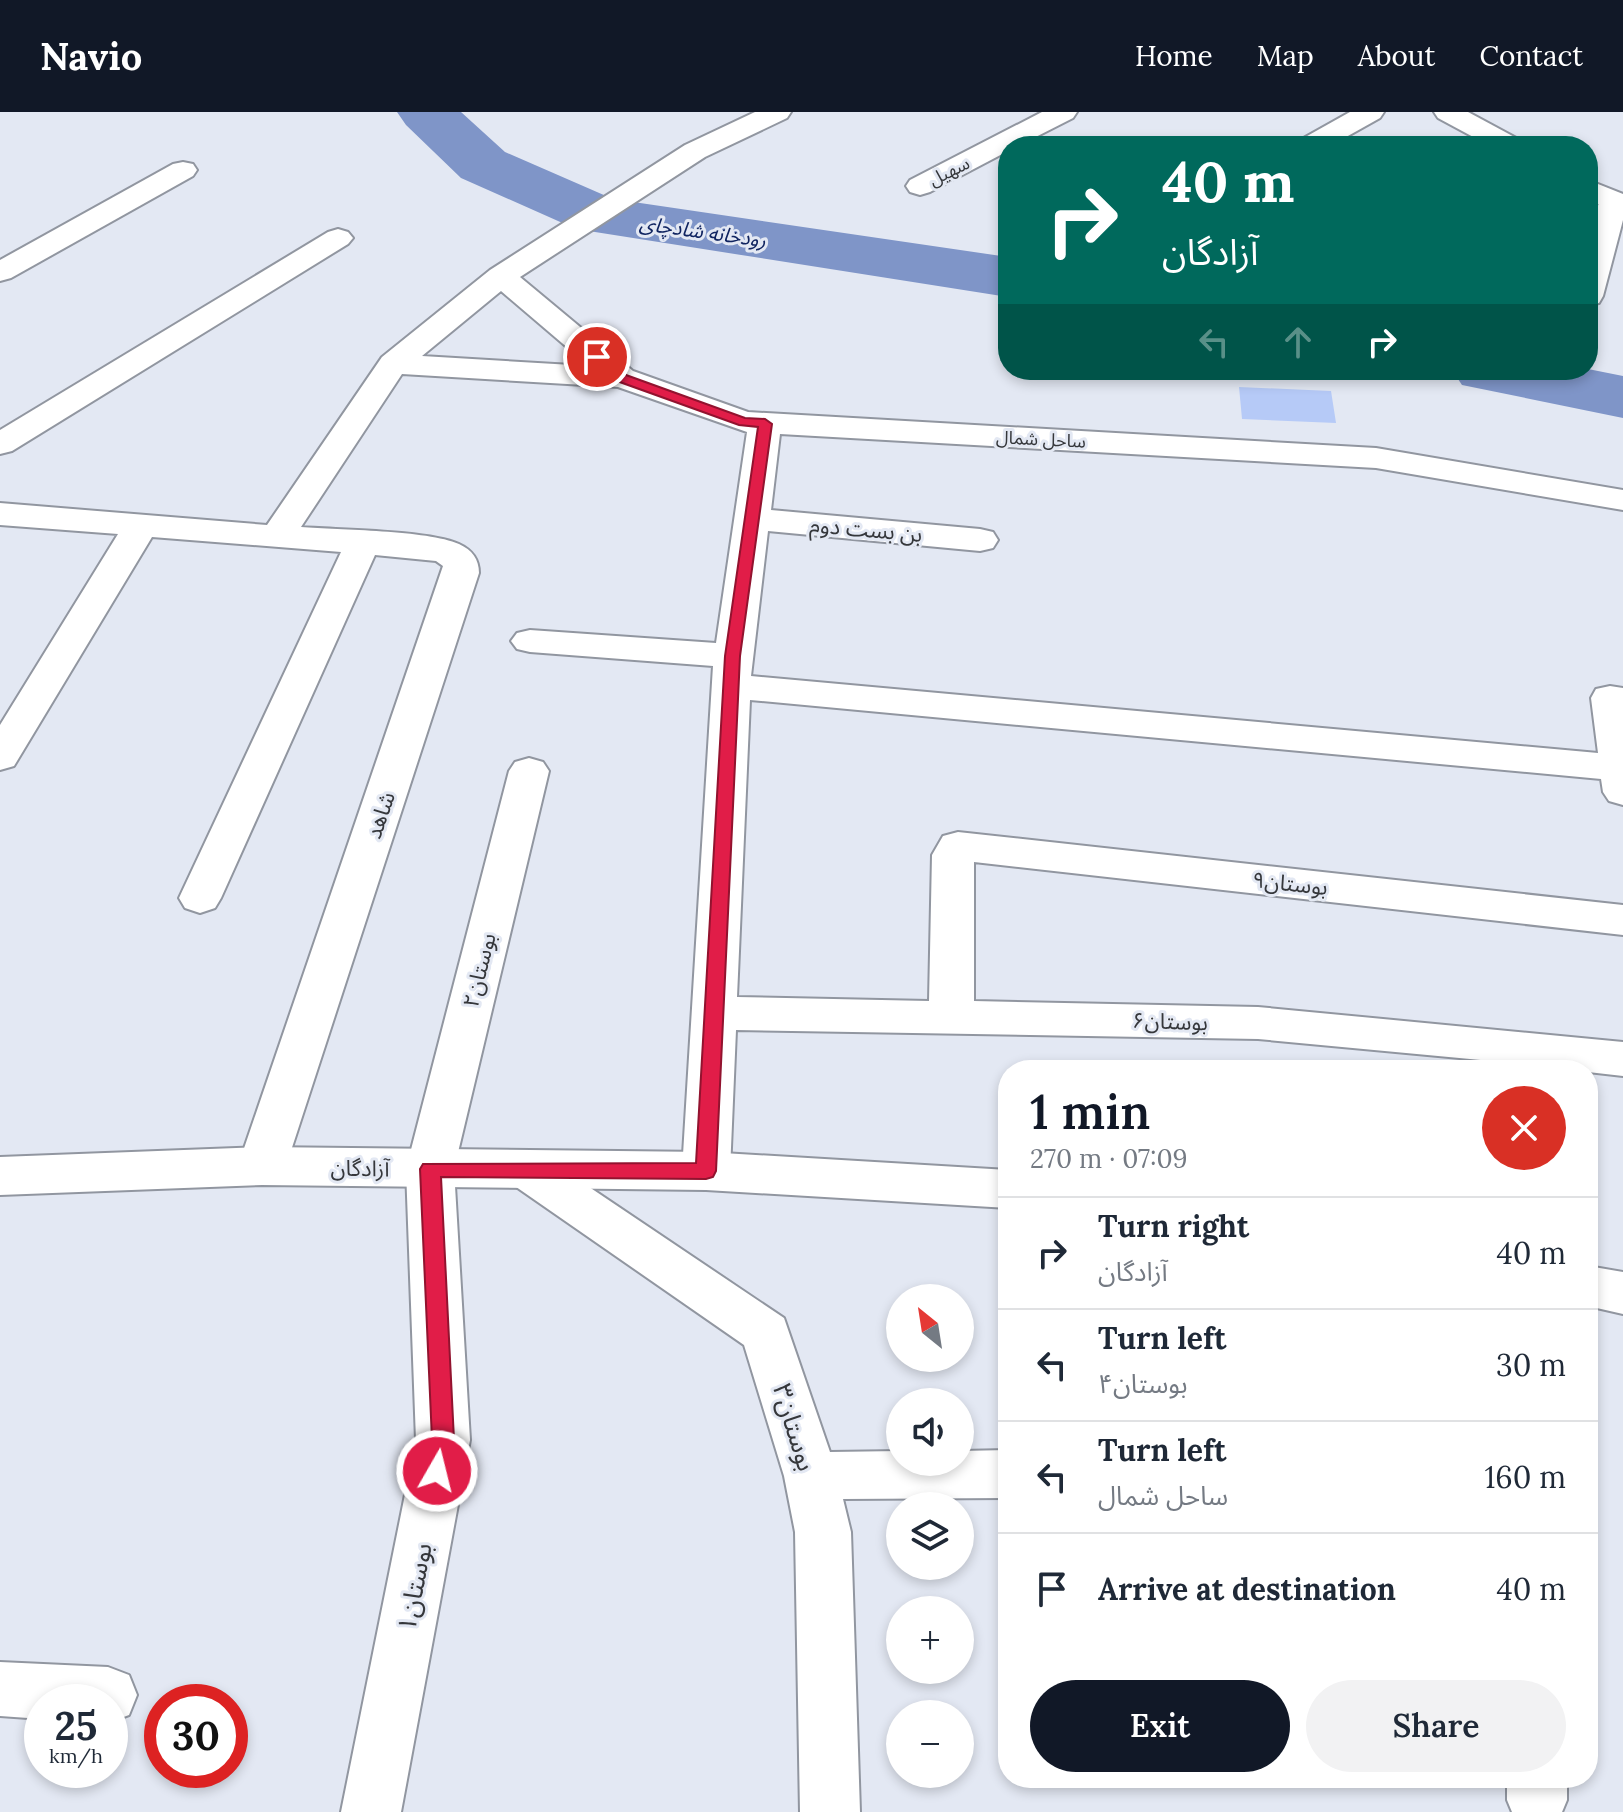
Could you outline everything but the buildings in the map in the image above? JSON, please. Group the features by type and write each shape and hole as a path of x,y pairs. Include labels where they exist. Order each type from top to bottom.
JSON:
{"street":[{"path":"276,538 393,364 501,276 695,151 777,112"},
{"name":"سهیل","path":"1017,136 1063,112"},
{"path":"1328,136 1370,112"},
{"path":"1448,112 1492,136"},
{"name":"سهیل","path":"920,186 998,146"},
{"path":"0,272 183,170"},
{"path":"1598,250 1608,199"},
{"path":"0,444 338,238"},
{"name":"ساحل شمال","path":"501,276 622,378 744,422 1376,458 1623,500"},
{"path":"393,364 622,378"},
{"path":"706,1171 732,671 765,424"},
{"path":"0,514 362,544 200,898"},
{"name":"بن بست دوم","path":"752,519 980,540"},
{"path":"0,757 141,526"},
{"name":"شاهد","path":"262,1166 461,573 461,562 446,552 362,544"},
{"path":"530,641 732,671 1620,780 1616,699"},
{"name":"بوستان۲","path":"430,1169 529,771"},
{"name":"بوستان۹","path":"951,1015 953,855 958,846 1623,920"},
{"name":"بوستان۶","path":"715,1013 1258,1023 1623,1059"},
{"name":"آزادگان","path":"2,1181 262,1166 706,1171 998,1188"},
{"name":"بوستان۱","path":"371,1812 443,1440 430,1169"},
{"name":"بوستان۳","path":"526,1169 766,1333 811,1476 823,1532 830,1812"},
{"path":"1598,1288 1623,1293"},
{"path":"811,1476 998,1474"},
{"path":"0,1689 24,1690"}],"shaded area":[{"path":"1239,387 1331,391 1336,423 1242,419"}],"waterway":[{"name":"رودخانه شادچای","path":"427,112 483,165 598,216 998,276"},
{"name":"رودخانه شادچای","path":"1537,380 1623,397"}],"route":[{"path":"437,1471 443,1440 430,1169 706,1171 733,656 765,424 744,422 622,378 597,357"}]}
